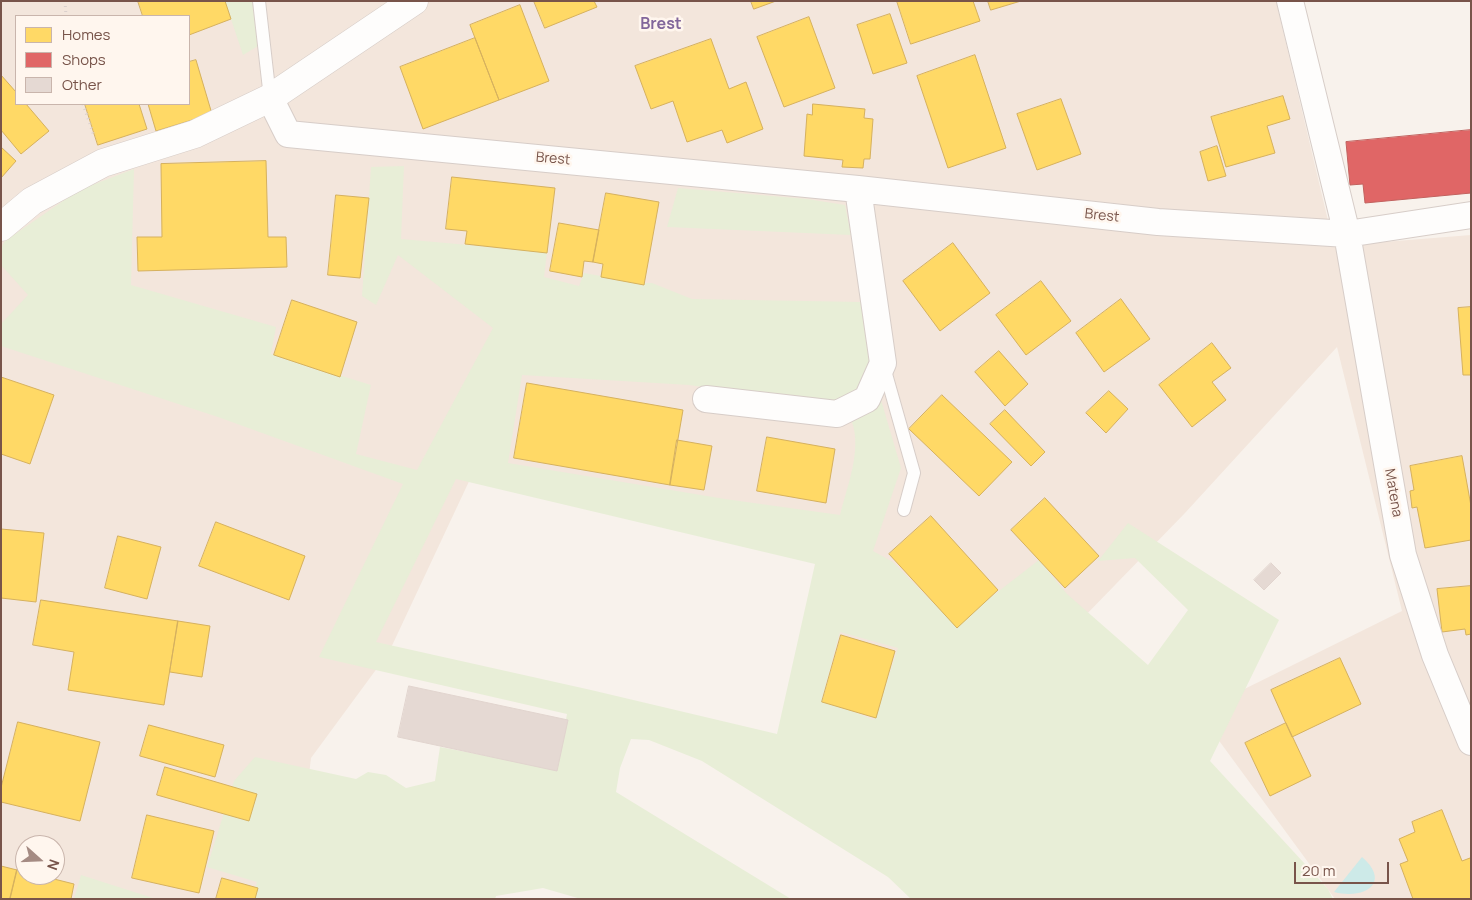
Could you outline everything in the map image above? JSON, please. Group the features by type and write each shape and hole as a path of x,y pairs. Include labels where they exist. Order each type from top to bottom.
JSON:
{"street":[{"path":"1,227 32,202 102,163 195,134 270,98 414,1"},
{"path":"1290,1 1347,234"},
{"name":"Brest","path":"270,98 288,134 858,189 1158,222 1347,234 1471,215"},
{"path":"706,399 837,414 867,399 882,363 858,189"},
{"name":"Matena","path":"1347,234 1404,555 1435,655 1471,742"}],"lane":[{"path":"259,1 270,98"},
{"path":"882,363 914,473 904,510"}],"path":[{"path":"65,1 66,15"}],"shaded area":[{"path":"1,1 1276,1 1334,246 1471,235 1471,899 1335,899 1198,712 1402,611 1337,347 1185,513 1081,620 880,728 815,704 854,559 472,475 389,652 311,758 294,899 1,899"}],"green space":[{"path":"225,1 253,1 258,46 243,55"},
{"path":"404,166 401,239 547,252 544,277 579,286 584,273 640,283 652,283 692,299 862,302 870,364 864,385 838,406 689,385 522,375 508,463 725,499 840,515 850,481 854,456 855,433 852,422 879,393 901,468 873,551 893,562 955,625 1039,560 1067,594 1148,665 1188,610 1135,558 1098,561 1128,523 1279,620 1210,761 1328,889 1333,899 911,899 888,877 702,761 649,740 631,739 620,768 616,792 791,899 581,899 543,888 496,896 495,899 252,899 257,882 207,867 234,781 255,757 356,779 368,772 386,775 406,788 435,781 440,747 557,769 567,714 319,657 403,484 218,417 1,346 1,324 28,295 1,265 1,248 5,241 79,190 134,169 131,285 276,327 271,354 371,385 356,454 417,470 493,328 398,255 376,305 362,296 371,167","holes":["456,479 815,564 777,734 376,642","840,632 898,648 874,720 822,699"]},
{"path":"678,188 807,199 845,205 851,235 667,227"},
{"path":"81,875 156,899 74,899"}],"water":[{"path":"1362,857 1371,866 1374,875 1374,882 1370,887 1355,894 1334,892"}],"building: Homes":[{"path":"138,1 225,1 231,19 190,35 190,15 143,15"},
{"path":"534,1 594,1 597,7 545,28"},
{"path":"751,1 776,1 754,9"},
{"path":"897,1 973,1 980,21 911,44"},
{"path":"988,1 1021,1 991,10"},
{"path":"520,5 549,81 499,100 470,25"},
{"path":"890,14 907,63 873,74 857,25"},
{"path":"809,17 835,88 784,107 757,37"},
{"path":"475,38 499,100 423,129 400,67"},
{"path":"711,39 729,89 746,82 763,129 727,143 722,130 687,142 673,101 651,109 635,66"},
{"path":"975,55 1006,148 948,168 917,76"},
{"path":"196,60 212,114 156,131 148,105 190,105 190,62"},
{"path":"1,75 15,91 15,105 27,105 49,131 21,154 1,130"},
{"path":"1283,96 1290,119 1267,126 1275,153 1226,167 1211,117"},
{"path":"1061,99 1081,154 1037,170 1017,114"},
{"path":"813,104 865,109 864,118 873,119 870,159 864,159 863,168 842,167 843,160 804,156 807,114 812,115"},
{"path":"85,105 139,105 147,129 98,145"},
{"path":"1217,146 1226,176 1208,181 1200,152"},
{"path":"1,147 16,161 1,178"},
{"path":"266,161 268,237 286,237 287,267 138,271 137,237 162,237 161,164"},
{"path":"452,177 555,188 547,253 465,244 467,231 446,229"},
{"path":"606,193 659,202 644,285 601,277 603,264 593,262"},
{"path":"336,195 369,198 360,278 328,275"},
{"path":"559,223 599,230 593,262 584,261 582,277 550,271"},
{"path":"953,243 990,293 940,331 903,281"},
{"path":"1041,281 1071,321 1026,355 996,315"},
{"path":"1121,299 1150,339 1104,372 1076,333"},
{"path":"292,300 357,322 340,377 274,355"},
{"path":"1471,307 1471,375 1463,375 1458,308"},
{"path":"1212,343 1231,368 1212,382 1226,400 1192,427 1159,385"},
{"path":"999,351 1028,384 1005,406 975,372"},
{"path":"1,377 54,395 30,464 1,454"},
{"path":"527,383 683,410 670,485 514,458"},
{"path":"1109,391 1128,409 1106,433 1086,413"},
{"path":"942,395 1012,462 979,496 909,429"},
{"path":"1005,410 1045,452 1031,466 990,424"},
{"path":"767,437 835,449 826,503 757,491"},
{"path":"677,440 712,446 704,490 670,485"},
{"path":"1462,456 1471,506 1471,540 1425,548 1417,507 1412,508 1410,491 1414,490 1410,466"},
{"path":"1045,498 1099,556 1065,588 1011,530"},
{"path":"931,516 998,590 957,628 889,554"},
{"path":"216,522 305,556 289,600 199,566"},
{"path":"1,529 44,533 36,602 1,598"},
{"path":"118,536 161,547 147,599 105,588"},
{"path":"1471,586 1471,634 1466,635 1465,629 1442,632 1437,589"},
{"path":"41,600 178,621 164,705 68,690 74,652 33,645"},
{"path":"178,621 210,626 202,677 170,672"},
{"path":"841,635 895,651 876,718 822,702"},
{"path":"1340,658 1361,704 1292,737 1271,690"},
{"path":"18,722 100,742 80,821 1,802 1,788"},
{"path":"1286,723 1311,776 1270,796 1245,743"},
{"path":"149,725 224,745 215,777 140,756"},
{"path":"165,767 257,794 249,821 157,795"},
{"path":"1442,810 1462,861 1470,858 1471,861 1471,899 1413,899 1400,864 1408,861 1399,839 1415,832 1412,822"},
{"path":"147,815 214,831 199,893 132,878"},
{"path":"1,866 15,870 15,878 10,899 1,899"},
{"path":"15,878 15,885 65,885 65,882 74,884 71,899 10,899"},
{"path":"222,878 258,888 255,899 216,899"}],"building: Shops":[{"path":"1471,130 1471,193 1365,203 1363,184 1350,185 1346,142"}],"building: Other":[{"path":"1271,563 1281,573 1264,590 1254,580"},
{"path":"409,686 568,720 557,771 398,737"}],"district":[{"name":"Brest","path":"661,25"}]}
